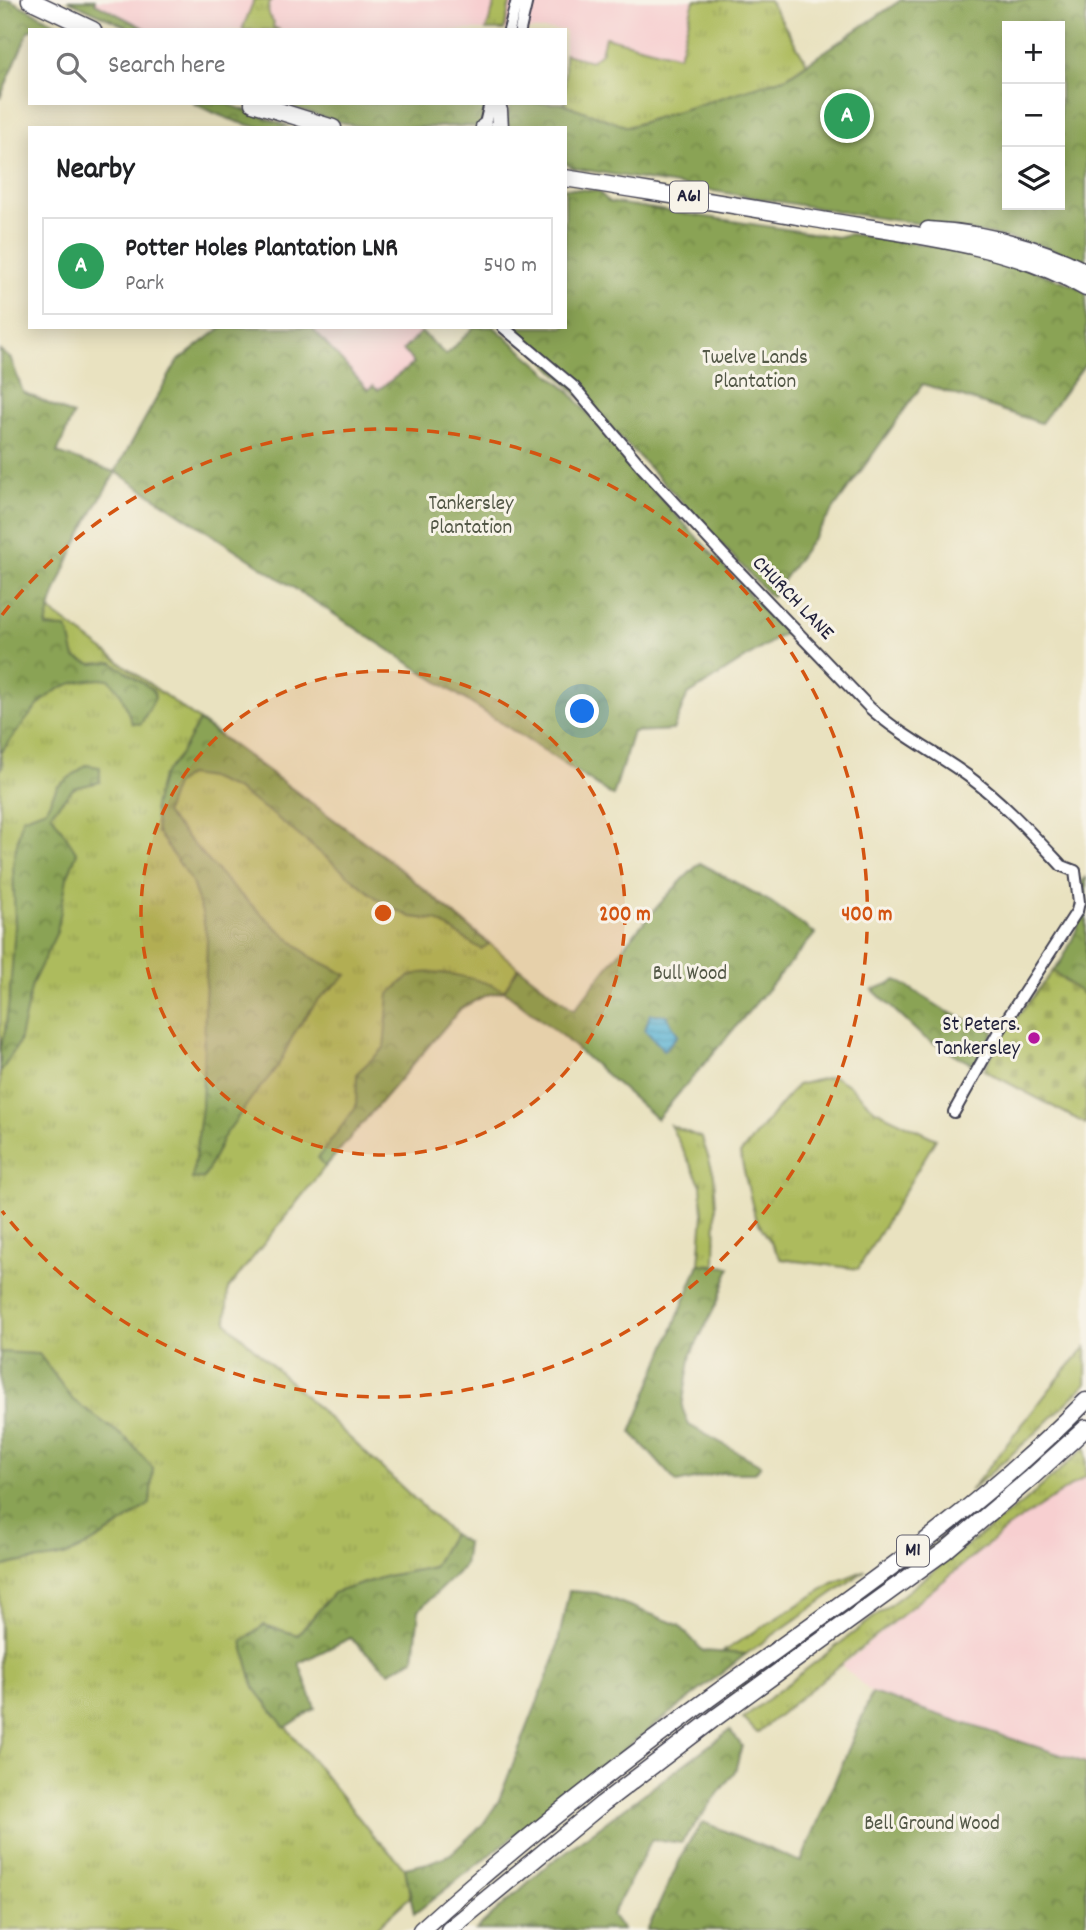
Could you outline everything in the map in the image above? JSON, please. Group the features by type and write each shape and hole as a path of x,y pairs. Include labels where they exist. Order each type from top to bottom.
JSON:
{"highway":[{"path":"30,0 89,28"},
{"path":"259,105 327,126"},
{"path":"497,106 498,126"},
{"name":"A61","path":"567,178 880,228 1006,256 1060,274 1086,288"},
{"name":"A61","path":"880,228 960,232 989,237 1048,254 1084,270"},
{"name":"M1","path":"421,1930 497,1863 578,1798 704,1702 928,1540 1013,1469 1086,1401"},
{"name":"M1","path":"449,1930 602,1804 715,1718 945,1551 1032,1478 1086,1428"}],"street":[{"path":"510,28 517,0"},
{"path":"520,28 527,0"},
{"path":"485,126 497,106"},
{"name":"CHURCH LANE","path":"505,329 574,387 730,562 870,708 901,733 976,782 1001,802 1062,866 1081,869"},
{"path":"954,1112 999,1031 1077,911 1081,869"}],"shaded area":[{"path":"95,0 693,0 664,115 627,127 550,105 567,105 567,28 144,28 94,3"},
{"path":"313,329 424,329 404,350 415,362 378,390 368,391"},
{"path":"1086,1476 1086,1763 872,1693 842,1666 1008,1528"}],"green space":[{"path":"0,0 10,0 65,28 28,28 0,98"},
{"path":"68,0 95,0 95,3 144,28 129,28"},
{"path":"254,0 271,0 268,9 275,28 243,28"},
{"path":"496,0 511,0 504,28 487,28"},
{"path":"694,0 769,0 807,63 787,77 627,127 566,105 567,55 591,61 601,53 605,37 679,56"},
{"path":"901,0 1086,0 1086,262 1061,252 984,233 573,168 567,164 567,126 509,126 507,122 510,105 567,105 628,127 787,77"},
{"path":"198,105 230,105 288,126 253,126"},
{"path":"286,105 490,105 484,126 348,124"},
{"name":"Twelve Lands Plantation","path":"567,188 598,191 609,202 837,237 849,234 984,253 1076,286 1086,293 1086,363 1041,423 923,384 771,597 644,462 513,329 567,329"},
{"name":"Tankersley Plantation","path":"219,329 313,329 368,390 373,386 378,390 414,363 403,350 421,332 446,355 472,329 496,329 569,391 634,469 785,633 687,696 673,730 633,732 613,796 116,472 85,526 65,569 46,627 66,628 75,658 92,664 112,662 153,690 155,698 141,724 132,723 121,694 109,679 87,680 56,691 34,710 0,753 0,350 11,359 23,392 73,415 57,453 115,472 177,362"},
{"path":"49,610 385,857 518,967 504,991 486,995 461,1008 325,1167 228,1289 226,1322 452,1534 433,1567 387,1576 333,1593 298,1635 264,1625 254,1687 371,1833 405,1868 410,1897 374,1930 0,1930 0,677"},
{"path":"199,721 385,857 489,944 481,949 436,920 411,917 385,905 271,813 237,790 209,778 188,775 175,785 165,813 232,887 277,928 311,957 347,975 318,1000 296,1030 277,1068 223,1138 204,1178 192,1179 202,1107 207,939 191,880 157,832 154,806 162,777 181,753"},
{"path":"86,765 100,767 100,782 74,788 51,813 77,853 67,878 57,932 32,984 19,1043 0,1073 0,1047 10,992 15,926 13,864 22,818 46,809 57,787"},
{"name":"Bull Wood","path":"700,863 771,902 815,934 657,1119 562,1036 504,991 519,967 574,1010 650,915"},
{"path":"1086,877 1086,997 1053,971 1068,949 1080,920 1084,901 1082,881"},
{"path":"1053,971 1086,997 1086,1124 984,1070 1002,1036"},
{"path":"420,973 444,973 472,979 504,991 486,995 461,1008 325,1167 318,1158 356,1107 357,1073 384,1048 389,994 402,982"},
{"path":"897,980 946,1011 994,1031 975,1066 923,1037 873,990"},
{"path":"833,1076 850,1086 875,1110 936,1139 858,1269 781,1259 755,1217 740,1154 797,1085"},
{"path":"670,1125 702,1138 714,1175 715,1265 699,1264 703,1214 701,1185"},
{"path":"699,1264 730,1267 719,1299 691,1354 682,1407 689,1425 761,1465 755,1473 721,1473 677,1483 631,1432"},
{"path":"1086,1347 1086,1384 970,1491 1061,1375"},
{"path":"0,1352 39,1354 73,1400 128,1440 153,1468 150,1504 111,1531 70,1554 0,1568"},
{"path":"1086,1412 1086,1418 1010,1486 917,1563 728,1698 740,1686 919,1556 1004,1486"},
{"path":"1086,1447 1086,1476 1008,1528 757,1733 743,1718 1030,1497"},
{"path":"452,1534 467,1543 464,1566 419,1610 414,1659 389,1672 350,1638 299,1663 315,1708 285,1728 254,1687 242,1642 264,1625 298,1635 333,1593 387,1576 433,1567"},
{"path":"866,1570 746,1654 722,1652 833,1583"},
{"path":"569,1591 596,1593 679,1625 703,1651 746,1654 414,1914 405,1868 451,1854 483,1824 498,1802 555,1657"},
{"name":"Bell Ground Wood","path":"872,1693 1086,1763 1086,1930 647,1930 686,1847 703,1822 801,1862"},
{"path":"730,1730 742,1746 735,1771 681,1843 652,1839 612,1915 623,1930 476,1930 544,1868"}],"water":[{"path":"650,1014 666,1015 678,1035 664,1050 645,1030"}],"place":[{"name":"Potter Holes Plantation LNR","path":"847,116"},
{"name":"St Peters. Tankersley","path":"1034,1038"}]}
